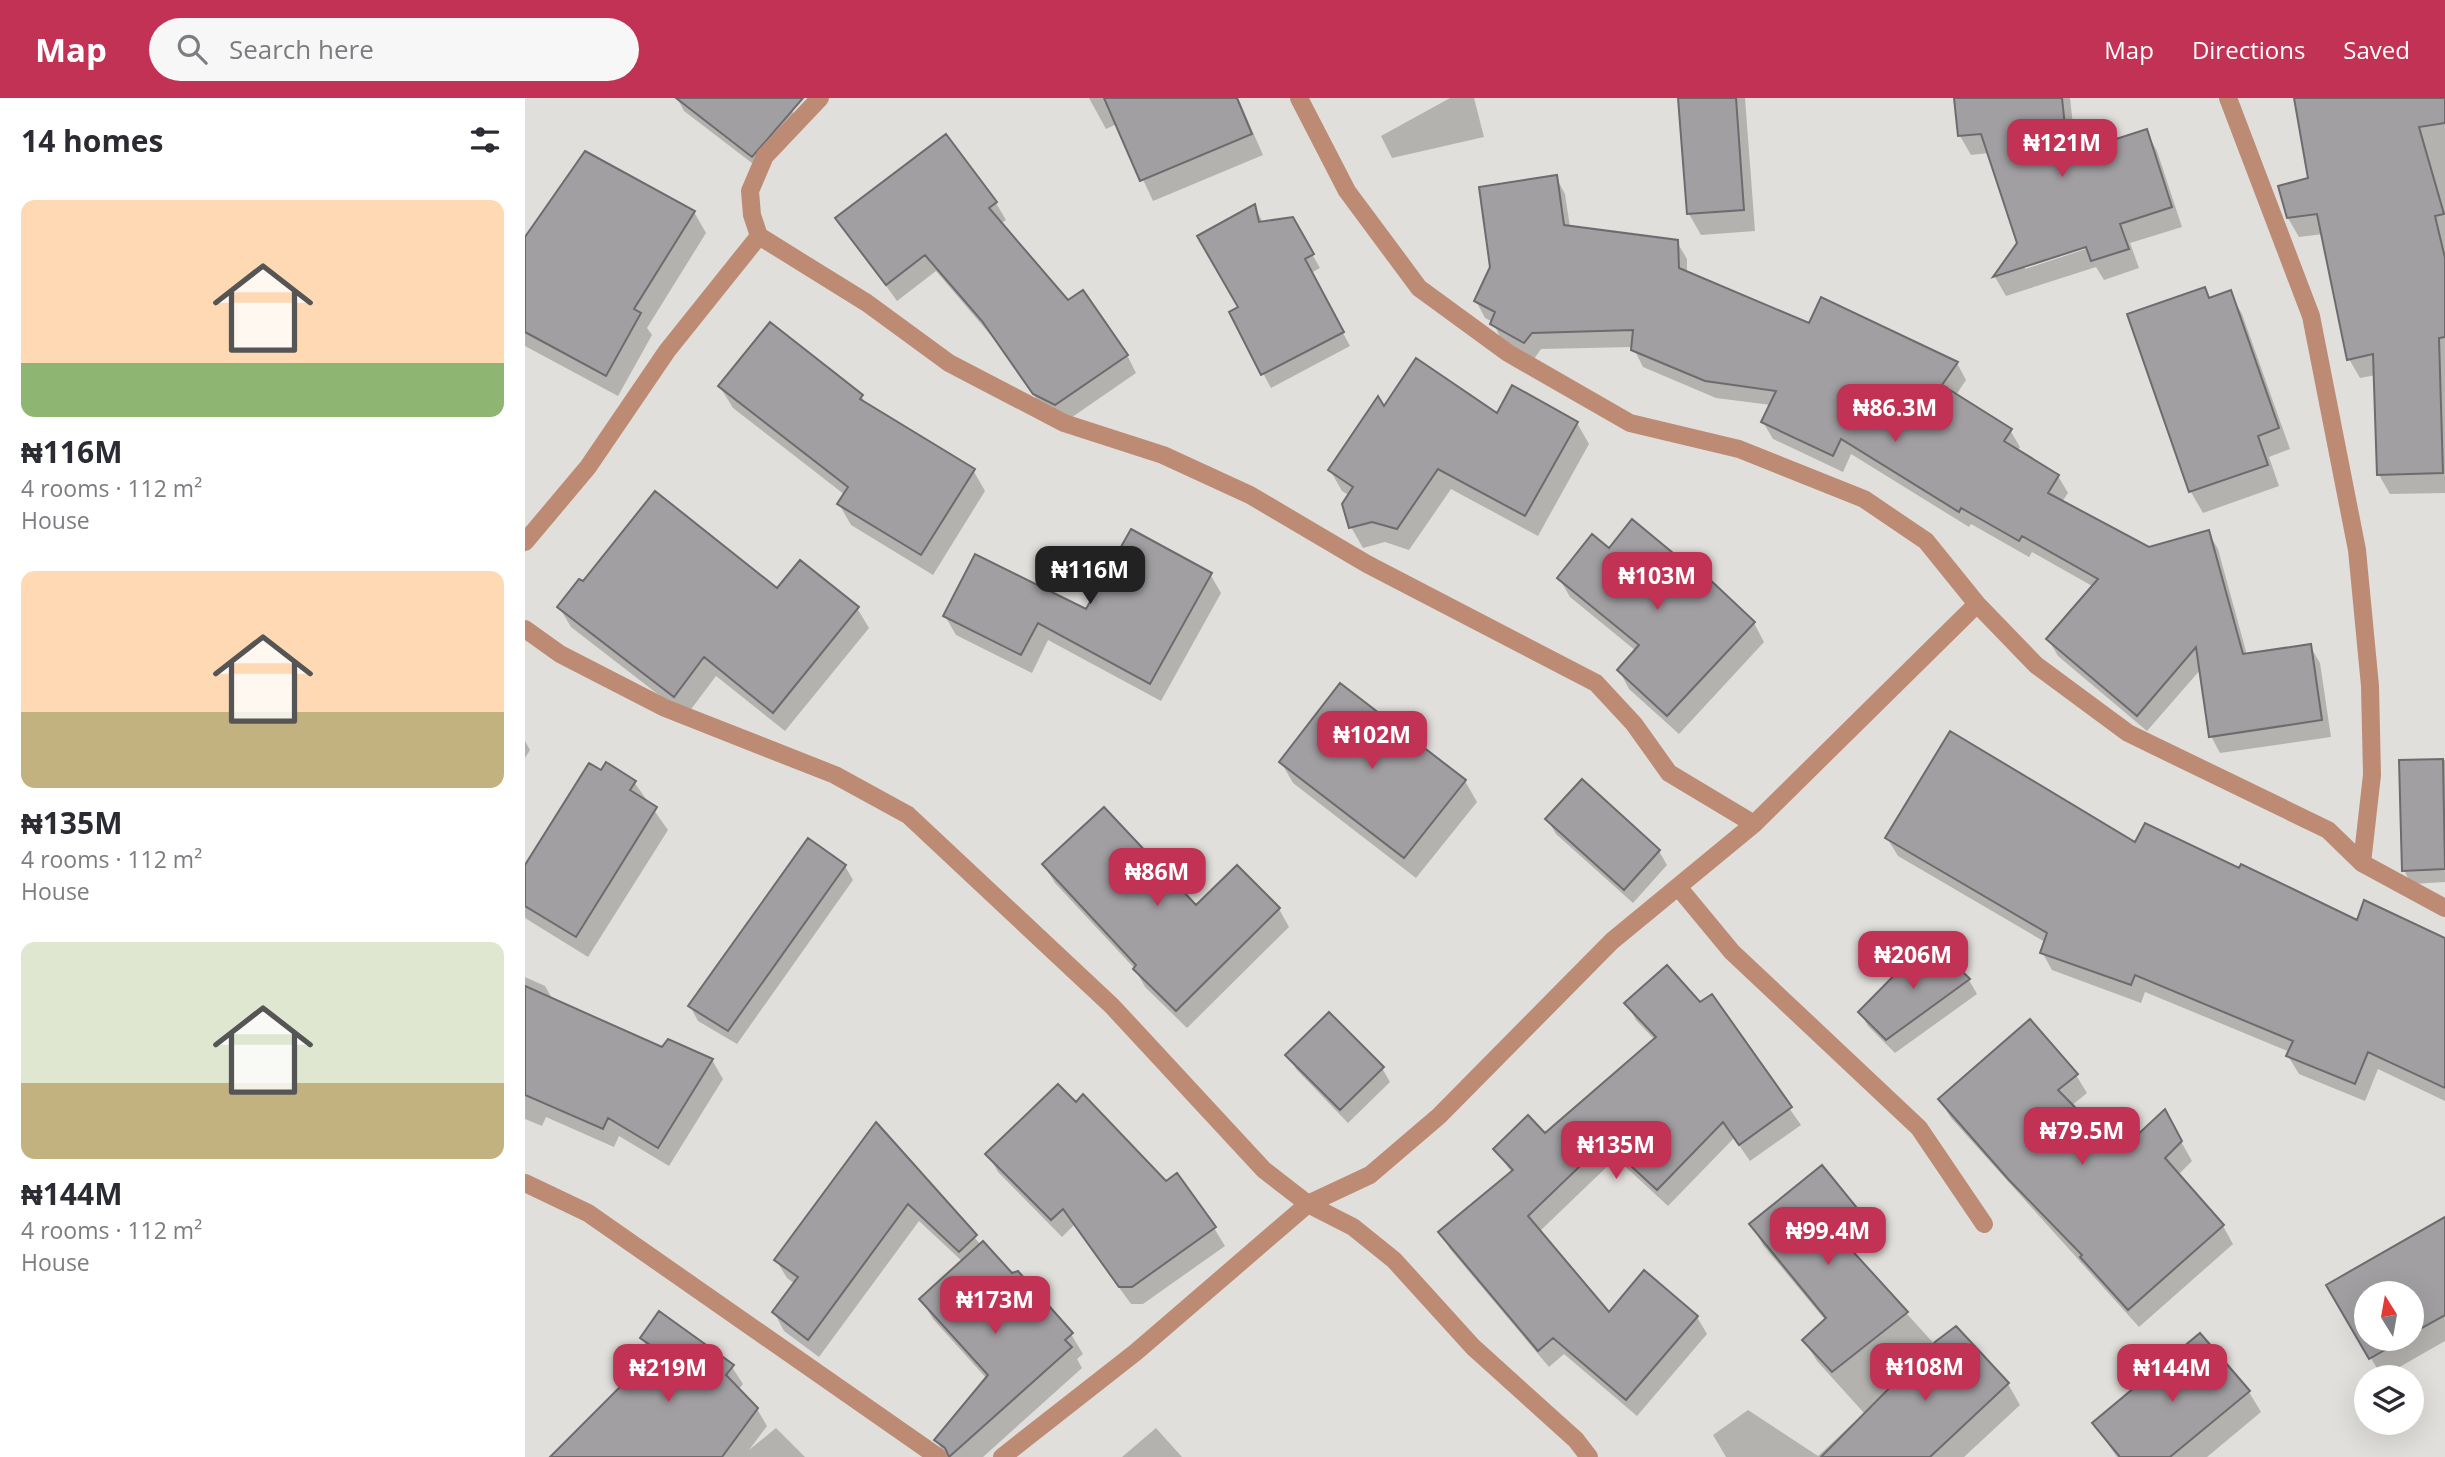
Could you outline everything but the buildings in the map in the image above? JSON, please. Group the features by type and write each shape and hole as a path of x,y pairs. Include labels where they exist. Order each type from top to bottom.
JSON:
{"street":[{"path":"820,98 765,156 750,191 752,215 759,236 867,303 949,363 1064,423 1163,455 1250,495 1367,564 1596,683 1634,724 1669,773 1754,824"},
{"path":"1299,98 1347,191 1419,288 1508,353 1630,423 1739,449 1864,499 1926,541 1977,604 2036,665 2128,733 2328,830 2362,863 2445,908"},
{"path":"2228,98 2311,316 2357,550 2370,686 2372,775 2362,863"},
{"path":"525,542 588,467 681,332 759,236"},
{"path":"1002,1457 1136,1352 1308,1204 1370,1175 1439,1116 1612,941 1652,905 1679,888 1754,824 1977,604"},
{"path":"525,629 560,654 665,708 835,775 908,815 1112,1006 1264,1170 1308,1204 1353,1227 1394,1260 1473,1347 1576,1440 1589,1457"},
{"path":"1679,888 1733,952 1919,1128 1985,1224"},
{"path":"525,1183 588,1213 938,1457"}]}
